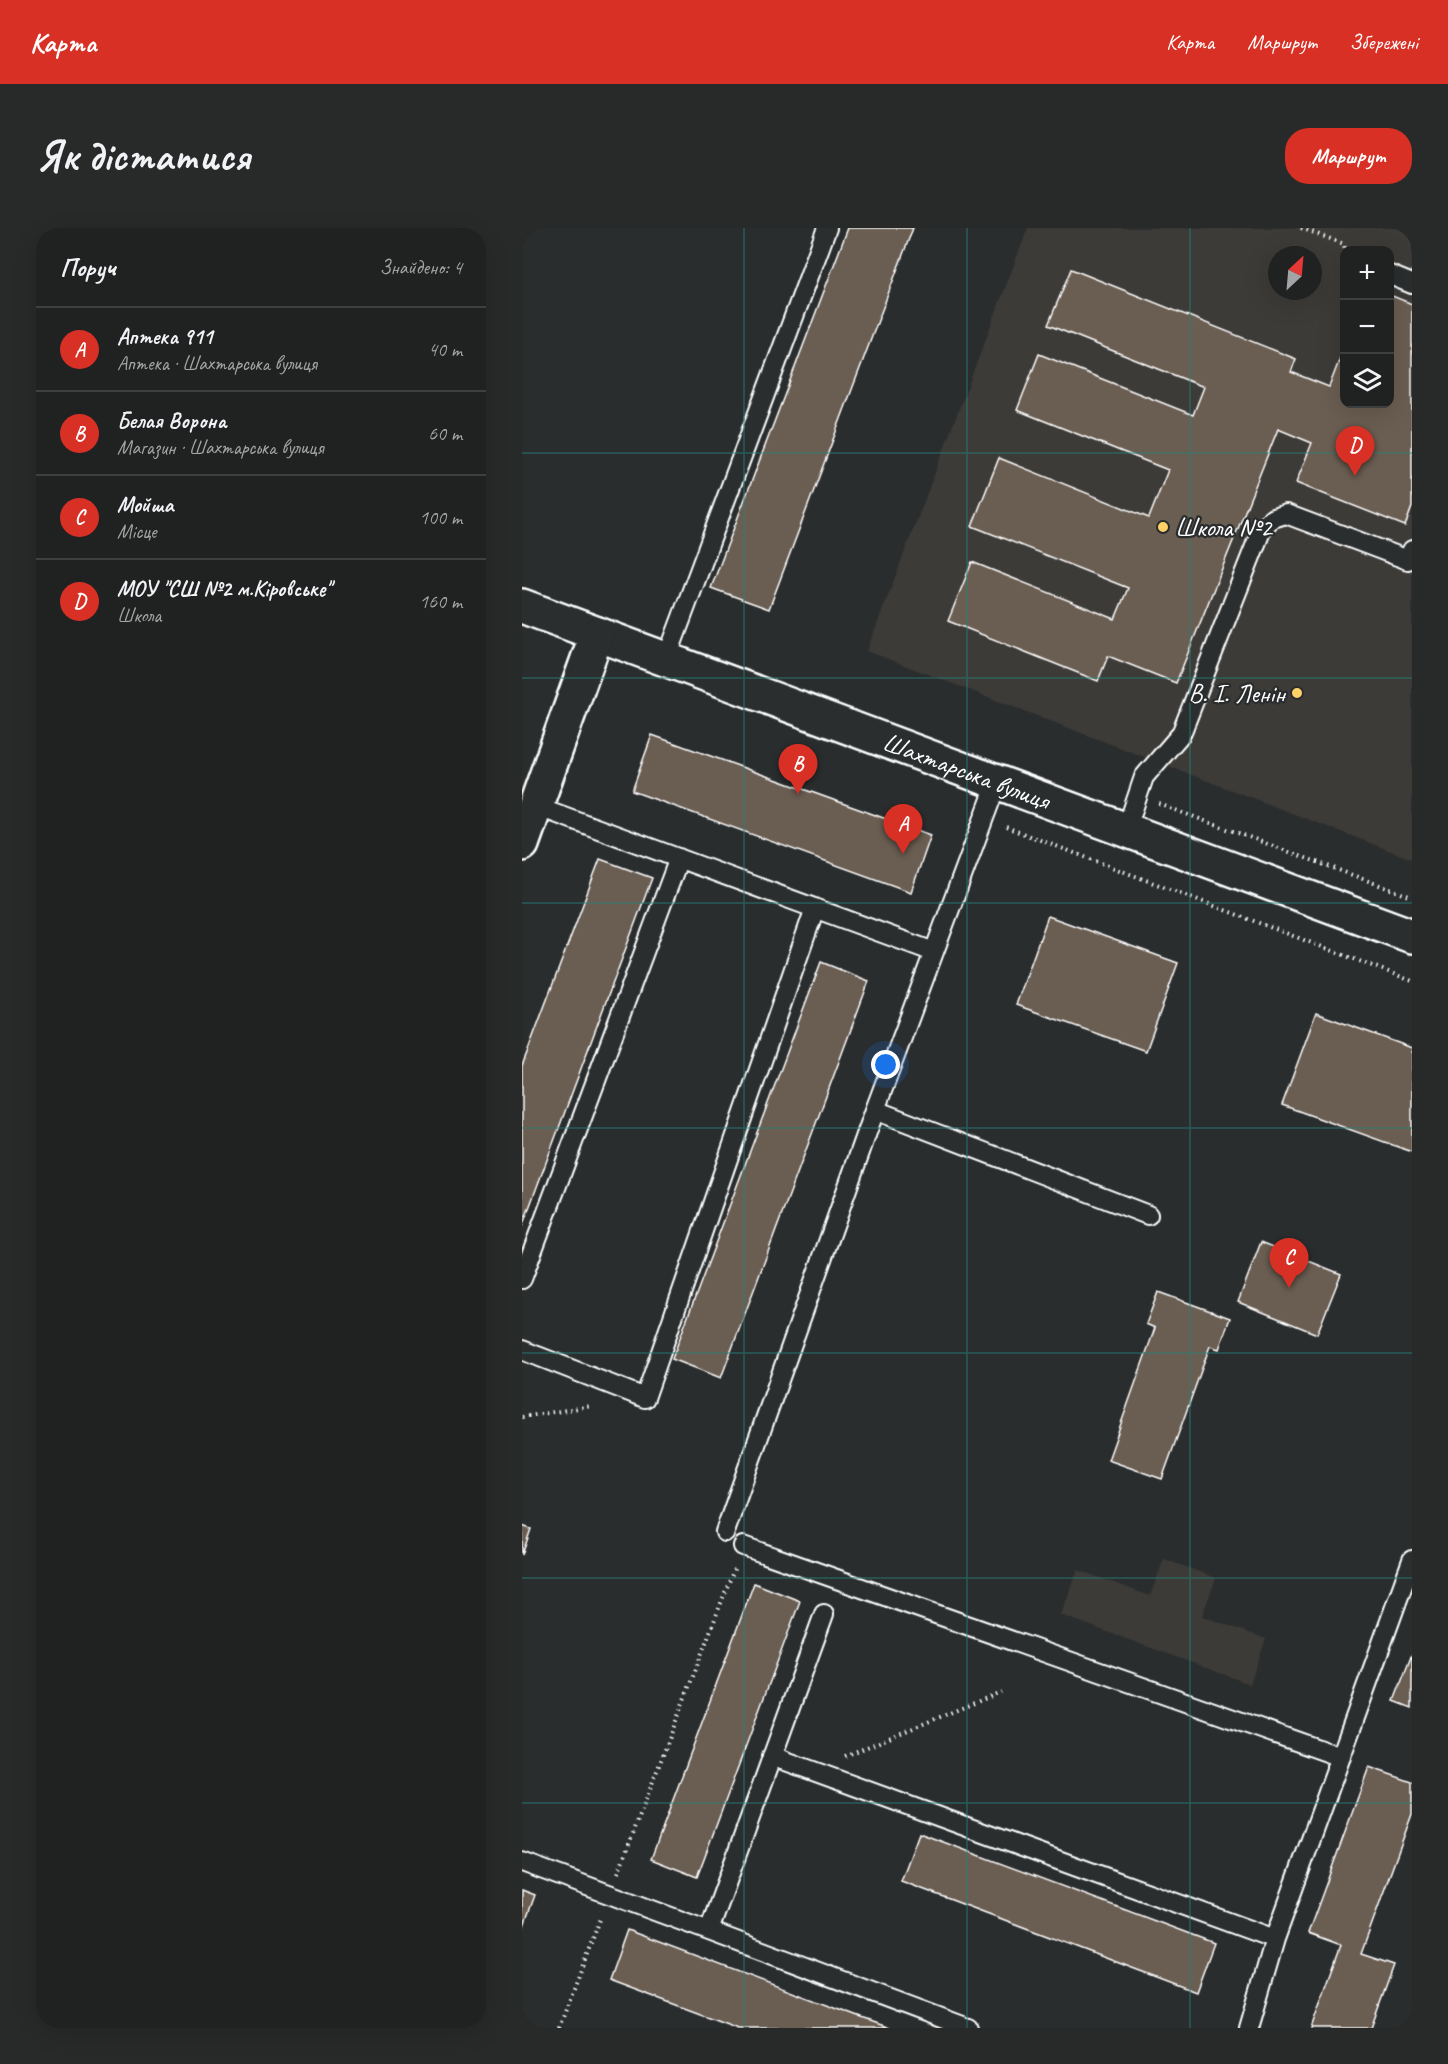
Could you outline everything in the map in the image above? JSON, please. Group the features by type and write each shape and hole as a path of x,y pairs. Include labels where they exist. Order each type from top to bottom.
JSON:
{"street":[{"name":"Шахтарська вулиця","path":"522,606 1412,936"},
{"path":"522,844 597,634"}],"lane":[{"path":"666,660 827,228"},
{"path":"1394,277 1412,284"},
{"path":"1126,830 1144,777 1181,734 1263,526 1273,518 1286,514 1408,560 1412,550"},
{"path":"725,1532 875,1110 997,783"},
{"path":"536,806 934,952"},
{"path":"522,1279 680,858"},
{"path":"522,1350 645,1398 815,908"},
{"path":"875,1110 1148,1215"},
{"path":"743,1546 1341,1757"},
{"path":"1249,2028 1275,1939 1412,1560"},
{"path":"709,1931 824,1614"},
{"path":"772,1756 1275,1939"},
{"path":"522,1862 968,2028"}],"path":[{"path":"1300,228 1344,246"},
{"path":"984,818 1412,981"},
{"path":"522,1417 645,1398"},
{"path":"559,2028 743,1546"},
{"path":"811,1770 1001,1692"}],"shaded area":[{"name":"Школа №2","path":"1028,228 1412,228 1412,859 867,651"},
{"path":"1164,1559 1216,1578 1202,1616 1266,1639 1250,1684 1061,1615 1078,1570 1150,1596"}],"building":[{"path":"848,228 913,228 769,609 711,588"},
{"path":"1071,269 1296,359 1291,372 1329,387 1340,358 1340,408 1394,408 1394,297 1412,304 1412,507 1405,526 1296,483 1312,443 1278,429 1176,683 1108,656 1098,681 948,621 972,562 1115,619 1128,588 972,526 999,458 1149,518 1168,470 1017,410 1039,354 1193,415 1204,387 1048,325"},
{"path":"652,735 931,835 911,892 632,791"},
{"path":"600,859 652,878 522,1227 522,1066"},
{"path":"1048,916 1178,963 1146,1051 1016,1005"},
{"path":"821,962 869,981 721,1378 672,1359"},
{"path":"1316,1013 1412,1048 1412,1152 1282,1105"},
{"path":"1261,1242 1341,1274 1317,1334 1238,1302"},
{"path":"1158,1292 1230,1318 1219,1349 1210,1346 1162,1479 1108,1460 1155,1328 1146,1324"},
{"path":"522,1526 531,1529 522,1555"},
{"path":"754,1583 800,1601 697,1877 651,1859"},
{"path":"1412,1654 1412,1708 1394,1701"},
{"path":"1369,1767 1412,1782 1412,1814 1361,1954 1394,1965 1371,2028 1311,2028 1341,1945 1308,1933"},
{"path":"919,1833 1214,1943 1196,1992 901,1881"},
{"path":"522,1890 535,1895 522,1931"},
{"path":"627,1930 890,2028 738,2028 609,1980"}],"place":[{"name":"МОУ \"СШ №2 м.Кіровське\"","path":"1355,476"},
{"name":"Школа №2","path":"1163,527"},
{"name":"В. І. Ленін","path":"1297,693"},
{"name":"Белая Ворона","path":"798,794"},
{"name":"Аптека 911","path":"903,854"},
{"name":"Мойша","path":"1289,1288"}]}
